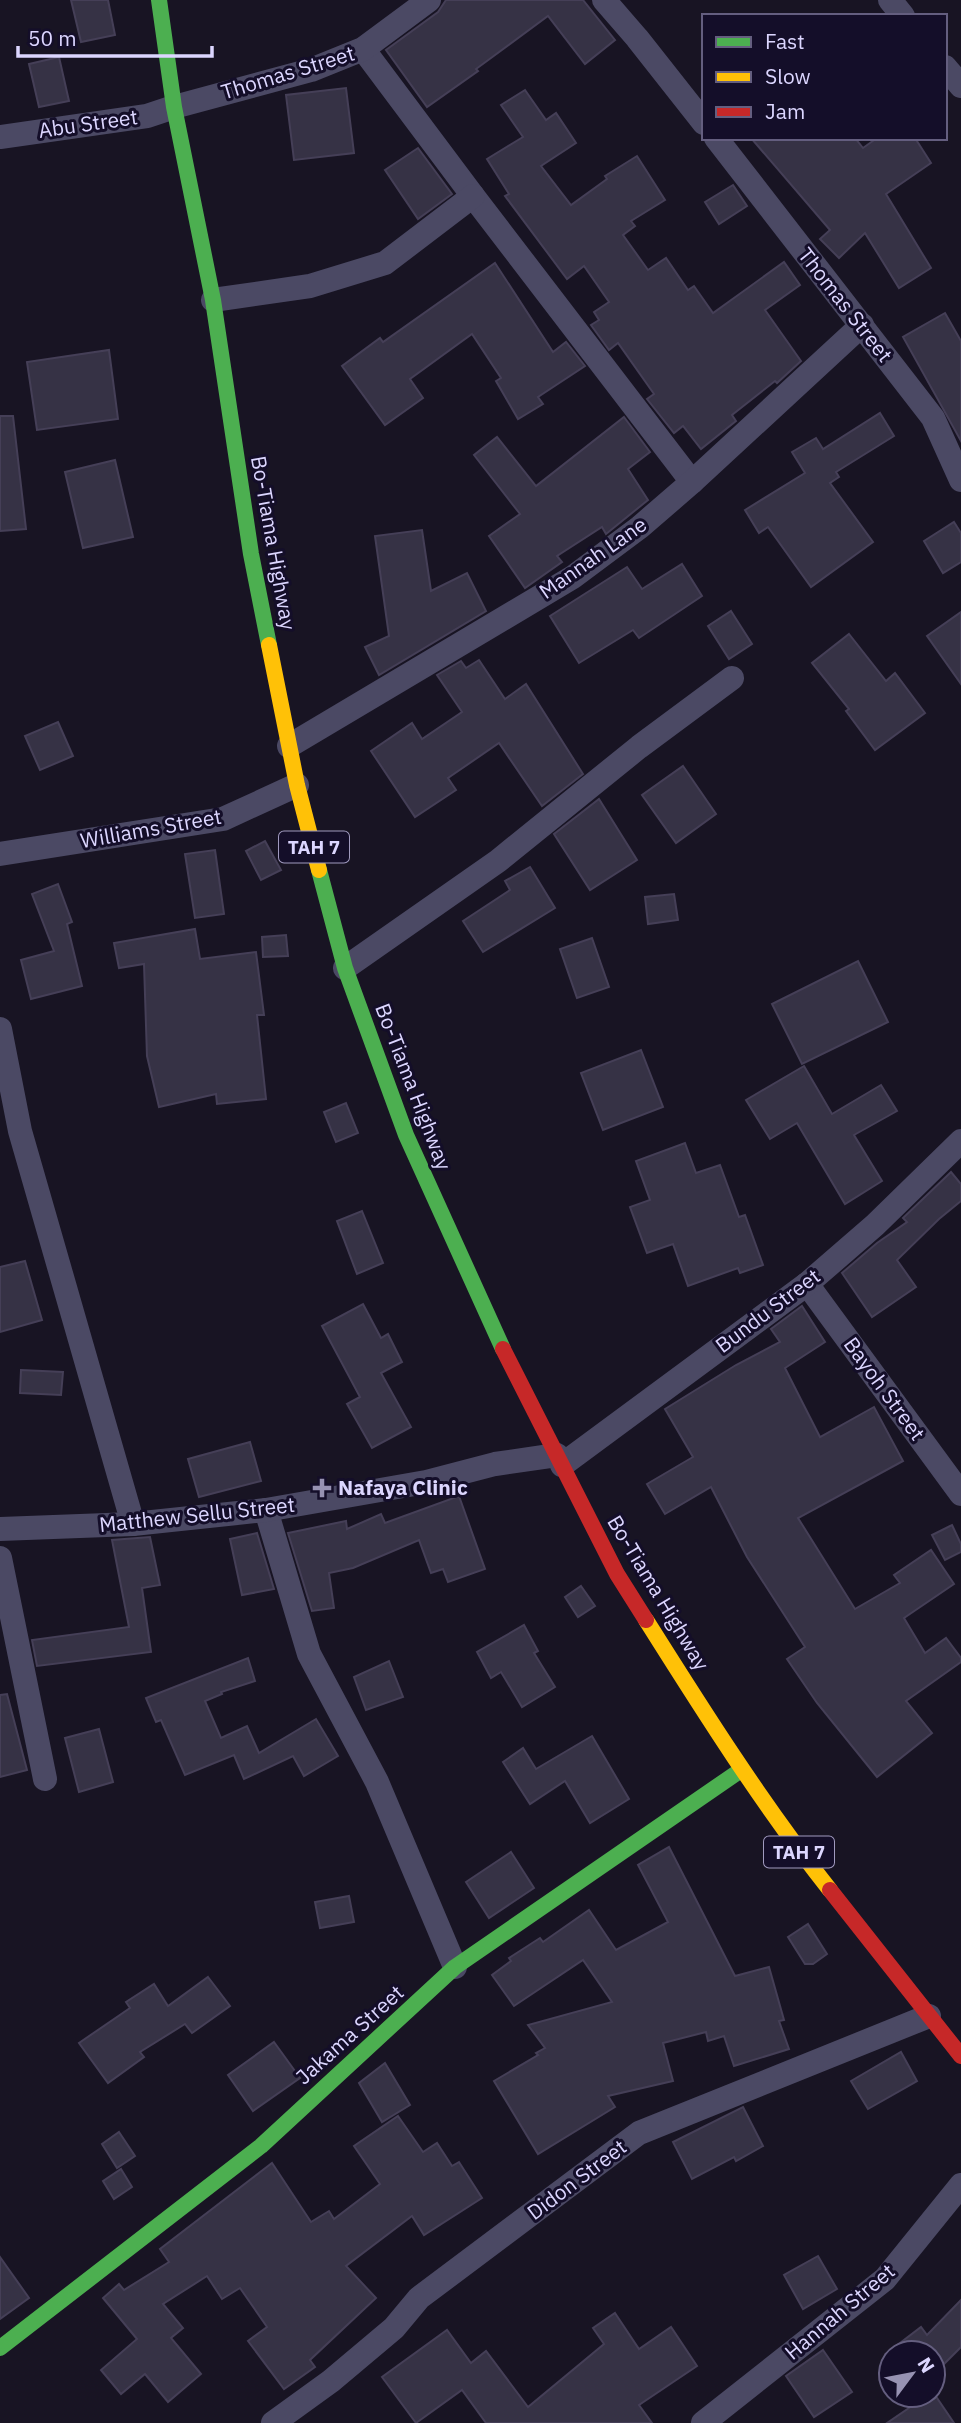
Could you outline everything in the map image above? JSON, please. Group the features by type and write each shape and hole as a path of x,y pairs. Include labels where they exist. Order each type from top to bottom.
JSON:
{"main road":[{"name":"Bo-Tiama Highway","path":"159,0 174,107 213,300 251,554 297,785 345,968 406,1135 501,1345 617,1574 741,1770 828,1890 961,2056"},
{"name":"Jakama Street","path":"0,2348 261,2146 455,1967 741,1770"}],"street":[{"name":"Thomas Street","path":"174,107 311,70 363,49 429,0"},
{"path":"604,0 702,120"},
{"path":"890,0 901,14"},
{"path":"363,49 692,482"},
{"path":"947,69 961,86"},
{"name":"Abu Street","path":"0,137 147,116 174,107"},
{"name":"Thomas Street","path":"718,140 933,418 961,480"},
{"path":"213,300 310,286 386,263 473,196"},
{"name":"Mannah Lane","path":"289,746 573,577 640,527 692,482 862,325"},
{"path":"345,968 498,861 639,747 732,678"},
{"name":"Williams Street","path":"0,854 223,819 297,785"},
{"path":"0,1029 20,1131 133,1524"},
{"name":"Bundu Street","path":"559,1460 807,1284 875,1225 961,1141"},
{"name":"Bayoh Street","path":"807,1284 961,1494"},
{"name":"Matthew Sellu Street","path":"0,1529 133,1524 266,1510 426,1482 495,1464 559,1460"},
{"path":"266,1510 309,1654 377,1782 455,1967"},
{"path":"0,1558 46,1779"},
{"name":"Didon Street","path":"273,2423 331,2381 394,2328 419,2298 639,2133 929,2016"},
{"name":"Hannah Street","path":"703,2423 885,2279 961,2185"}],"building":[{"path":"71,0 108,0 115,35 81,42"},
{"path":"446,0 583,0 615,40 585,64 548,16 427,107 386,50 438,12"},
{"path":"59,57 69,101 39,107 29,64"},
{"path":"346,88 354,153 294,160 286,95"},
{"path":"525,90 546,120 556,113 576,143 541,166 571,205 607,179 605,176 637,156 665,200 631,221 635,226 623,235 648,270 666,258 688,290 694,286 713,313 784,262 800,285 765,310 801,361 777,383 775,381 732,415 736,421 701,449 683,426 674,433 647,399 654,394 618,343 609,350 591,325 599,320 594,312 609,302 584,266 567,279 505,196 509,194 487,159 523,137 501,105"},
{"path":"753,140 857,140 863,148 874,140 916,140 931,163 886,194 931,268 899,288 865,233 839,258 820,239 830,230"},
{"path":"418,148 452,194 418,219 385,170"},
{"path":"733,185 747,206 719,224 705,202"},
{"path":"495,263 553,352 566,342 585,366 538,397 543,404 518,419 496,381 501,378 472,334 410,379 423,398 385,425 342,366 380,338 383,342"},
{"path":"945,313 961,341 961,441 903,337"},
{"path":"109,350 118,419 37,430 27,362"},
{"path":"880,413 894,436 836,472 839,477 830,483 873,542 811,587 768,527 759,533 745,510 805,473 792,452 816,438 823,449"},
{"path":"0,416 13,416 26,529 0,531"},
{"path":"624,417 650,452 628,469 648,500 606,534 602,527 557,556 562,562 525,588 489,536 520,514 474,455 497,437 536,486"},
{"path":"115,460 133,537 83,548 65,472"},
{"path":"954,522 961,533 961,562 943,573 924,541"},
{"path":"422,530 431,591 467,573 486,611 379,675 365,647 389,636 375,536"},
{"path":"682,564 702,596 639,638 633,630 579,663 550,616 627,567 642,589"},
{"path":"731,611 752,644 729,659 708,626"},
{"path":"961,612 961,684 927,636"},
{"path":"849,634 886,681 895,673 925,713 875,750 846,711 849,709 812,663"},
{"path":"479,660 505,699 526,684 583,774 542,806 499,743 448,778 456,790 415,817 371,751 412,723 422,739 462,712 437,675 461,661 466,668"},
{"path":"58,722 73,756 40,770 25,736"},
{"path":"683,766 716,814 676,843 642,795"},
{"path":"599,799 637,860 590,890 554,834"},
{"path":"265,841 281,870 261,880 246,851"},
{"path":"215,850 224,914 195,918 185,854"},
{"path":"530,867 555,908 483,952 463,921 510,890 505,881"},
{"path":"58,884 72,922 67,924 82,986 31,999 21,960 54,951 32,894"},
{"path":"674,894 678,920 648,924 645,897"},
{"path":"195,929 200,959 256,952 264,1015 257,1015 266,1099 217,1104 216,1094 159,1107 147,1056 144,964 119,968 114,943"},
{"path":"286,935 288,956 263,957 262,937"},
{"path":"592,938 609,987 577,998 560,949"},
{"path":"858,961 888,1022 802,1064 772,1004"},
{"path":"641,1050 663,1107 603,1130 581,1073"},
{"path":"804,1066 832,1114 881,1085 897,1111 854,1135 882,1181 845,1204 797,1123 770,1139 746,1100"},
{"path":"346,1103 358,1133 336,1142 324,1112"},
{"path":"685,1143 696,1173 720,1165 739,1217 745,1215 763,1265 740,1273 738,1268 688,1286 673,1244 647,1253 630,1207 650,1200 636,1161"},
{"path":"951,1172 961,1184 961,1201 897,1260 916,1287 872,1317 842,1273 907,1222 903,1218"},
{"path":"362,1211 383,1263 357,1274 337,1221"},
{"path":"25,1261 42,1320 0,1332 0,1267"},
{"path":"363,1304 381,1338 388,1334 402,1362 381,1373 411,1427 372,1448 347,1404 360,1397 322,1326"},
{"path":"802,1306 825,1342 785,1368 820,1437 874,1407 903,1461 798,1518 855,1609 900,1583 894,1575 931,1550 954,1584 904,1618 925,1653 946,1638 961,1658 961,1662 906,1701 932,1733 877,1777 817,1703 787,1659 805,1647 747,1557 711,1487 665,1514 647,1484 693,1457 665,1409 736,1365 780,1342 771,1329"},
{"path":"21,1370 63,1372 61,1395 20,1393"},
{"path":"250,1442 261,1481 199,1497 188,1459"},
{"path":"459,1496 485,1569 448,1582 443,1569 431,1573 419,1540 353,1568 329,1573 334,1608 312,1611 288,1533 346,1521 347,1529 381,1514 385,1523"},
{"path":"952,1525 961,1544 961,1552 945,1560 932,1535"},
{"path":"257,1533 274,1589 242,1595 230,1539"},
{"path":"150,1537 160,1585 142,1588 151,1652 37,1666 32,1640 129,1627 112,1540"},
{"path":"581,1586 595,1606 578,1617 565,1597"},
{"path":"524,1625 538,1651 534,1653 555,1687 522,1707 501,1672 491,1678 477,1652"},
{"path":"248,1658 255,1681 221,1692 222,1694 205,1701 221,1738 247,1726 259,1753 316,1719 338,1756 304,1776 293,1756 244,1779 234,1755 185,1775 161,1720 156,1722 146,1698"},
{"path":"389,1661 403,1697 366,1710 354,1677"},
{"path":"7,1694 27,1770 0,1777 0,1695"},
{"path":"99,1729 113,1782 79,1792 65,1738"},
{"path":"592,1736 629,1799 590,1823 565,1781 530,1804 503,1762 523,1748 536,1769"},
{"path":"669,1847 735,1976 769,1967 784,2020 779,2021 789,2049 734,2066 724,2036 708,2041 706,2032 663,2043 673,2081 608,2096 615,2107 538,2154 494,2081 545,2048 528,2025 612,2002 583,1960 514,2006 492,1975 511,1961 509,1958 540,1938 543,1942 589,1910 616,1950 668,1922 638,1865"},
{"path":"511,1852 534,1888 489,1918 466,1882"},
{"path":"349,1896 354,1922 320,1928 315,1902"},
{"path":"808,1924 827,1954 813,1964 805,1964 788,1937"},
{"path":"208,1977 230,2006 192,2033 185,2024 140,2052 144,2057 108,2083 79,2043 130,2008 126,2002 154,1984 168,2006"},
{"path":"274,2042 300,2078 253,2111 228,2075"},
{"path":"901,2052 917,2081 868,2109 851,2081"},
{"path":"385,2063 410,2105 382,2122 359,2083"},
{"path":"743,2107 763,2146 736,2161 734,2157 692,2179 673,2142"},
{"path":"398,2116 423,2152 437,2143 452,2166 459,2162 482,2198 424,2235 412,2216 346,2266 376,2298 310,2360 315,2367 284,2389 248,2341 267,2327 240,2288 222,2299 207,2276 163,2304 183,2328 171,2338 201,2374 168,2402 145,2374 121,2394 101,2370 137,2339 103,2298 119,2284 124,2290 169,2262 160,2249 272,2163 311,2222 329,2211 334,2219 380,2184 354,2146"},
{"path":"119,2132 135,2156 117,2168 102,2144"},
{"path":"121,2169 132,2187 114,2199 103,2181"},
{"path":"818,2256 837,2289 803,2309 784,2275"},
{"path":"0,2257 29,2298 0,2319"},
{"path":"961,2300 961,2347 947,2361 947,2339 905,2339 921,2327 927,2335"},
{"path":"615,2313 639,2349 671,2327 697,2366 639,2405 652,2423 486,2423 462,2390 416,2423 382,2377 447,2330 471,2363 486,2351 528,2407 604,2344 593,2328"},
{"path":"823,2350 852,2392 814,2417 786,2376"},
{"path":"908,2409 945,2409 954,2423 887,2423"}],"traffic: fast":[{"path":"159,0 174,107 213,300 251,554 269,645"},
{"path":"319,870 345,968 406,1135 503,1349"},
{"path":"0,2348 261,2146 455,1967 741,1770"}],"traffic: slow":[{"path":"269,645 297,785 319,870"},
{"path":"646,1620 757,1791 830,1890"}],"traffic: jam":[{"path":"503,1349 617,1574 646,1620"},
{"path":"830,1890 961,2056"}],"place":[{"name":"Nafaya Clinic","path":"322,1488"}]}
